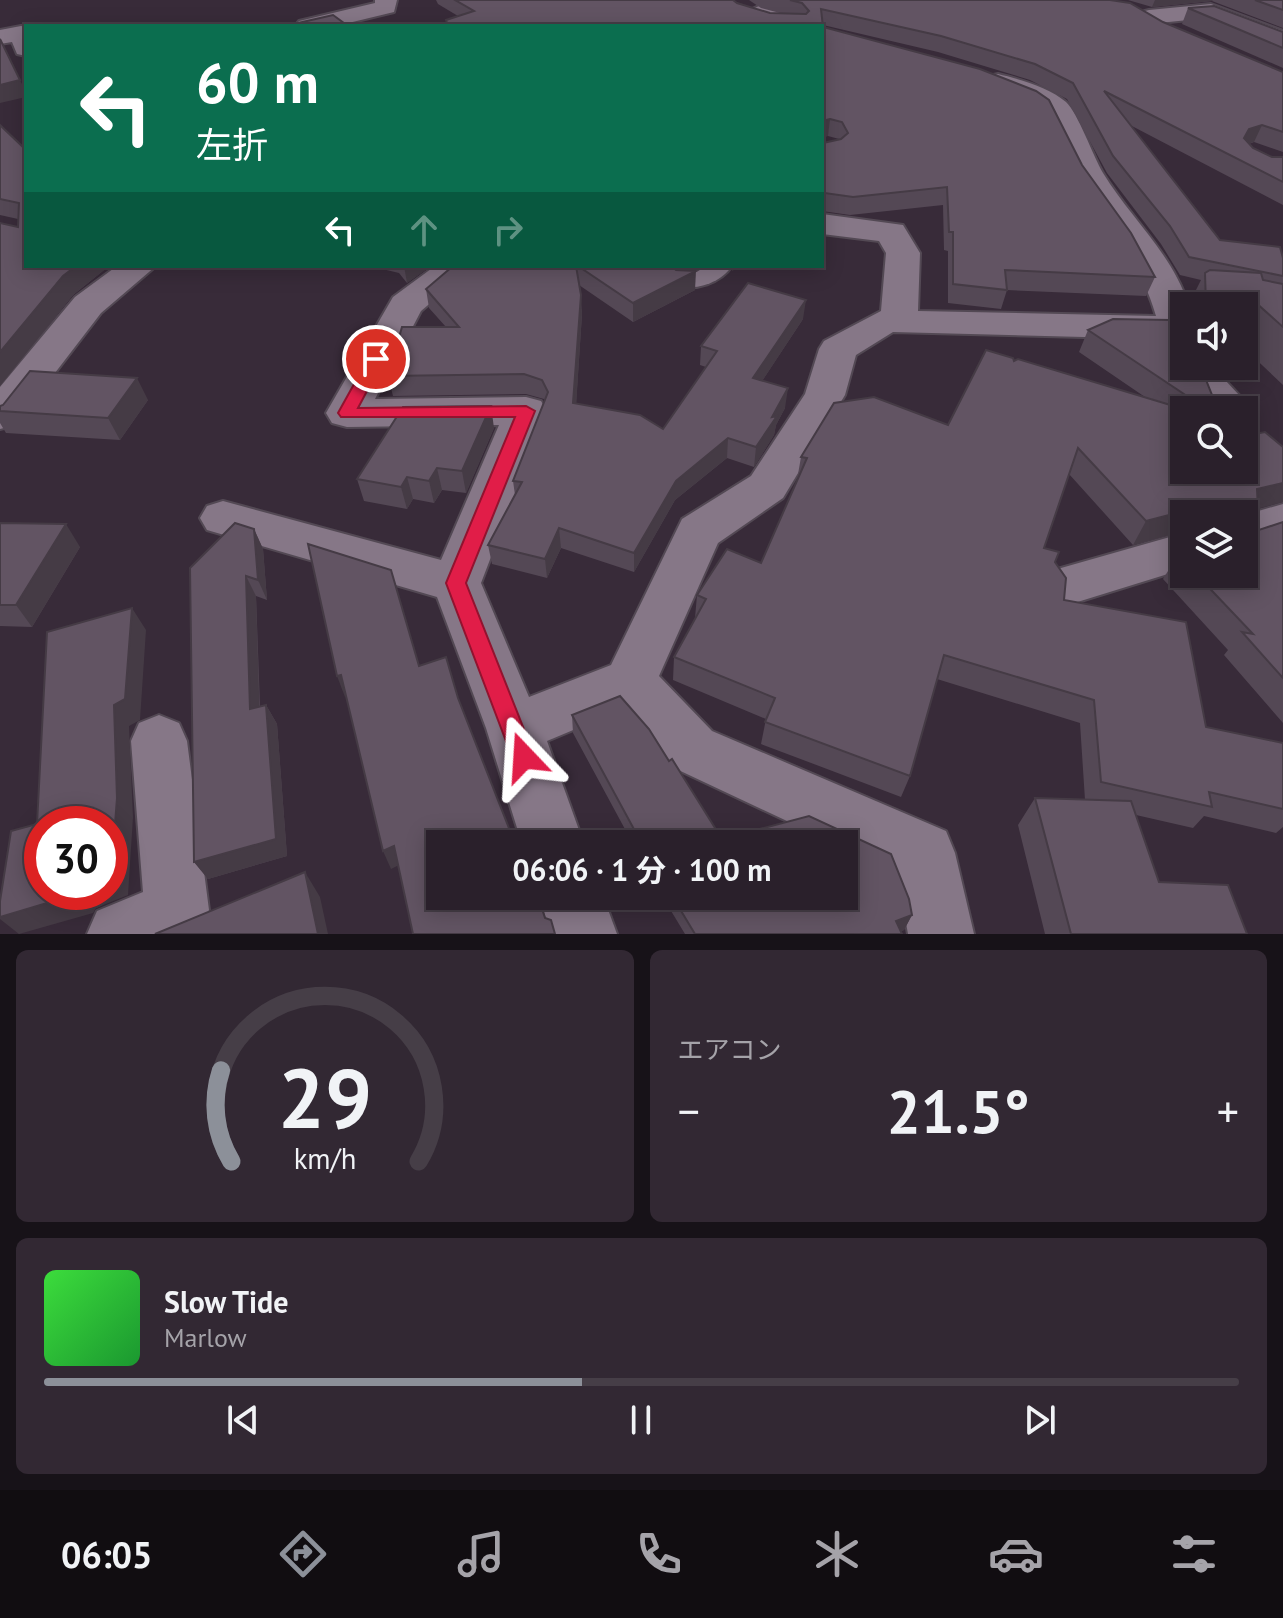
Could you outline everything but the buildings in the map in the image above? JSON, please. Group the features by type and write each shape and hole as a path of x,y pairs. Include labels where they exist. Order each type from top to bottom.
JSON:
{"street":[{"path":"315,24 386,7 386,0"},
{"path":"731,0 743,21"},
{"path":"743,21 791,0"},
{"path":"1181,36 1138,12 1211,11 1283,40"},
{"path":"743,21 772,24"},
{"path":"0,37 21,33 24,43"},
{"path":"967,72 1020,89 1056,108 1090,177 1147,253 1170,297"},
{"path":"824,224 891,232 903,253 899,321"},
{"path":"0,415 88,305 136,268"},
{"path":"454,268 406,305 347,413 526,411 456,583 514,728 548,830"},
{"path":"514,728 630,682 699,532 767,487 825,395 838,349 886,321 1170,325"},
{"path":"223,518 456,583"},
{"path":"1258,529 1283,521"},
{"path":"1071,584 1170,555"},
{"path":"630,682 692,749 924,853 941,934"},
{"path":"120,934 177,910 159,741"},
{"path":"576,910 584,934"}],"route":[{"path":"376,359 347,413 526,411 456,583 524,757"}]}
